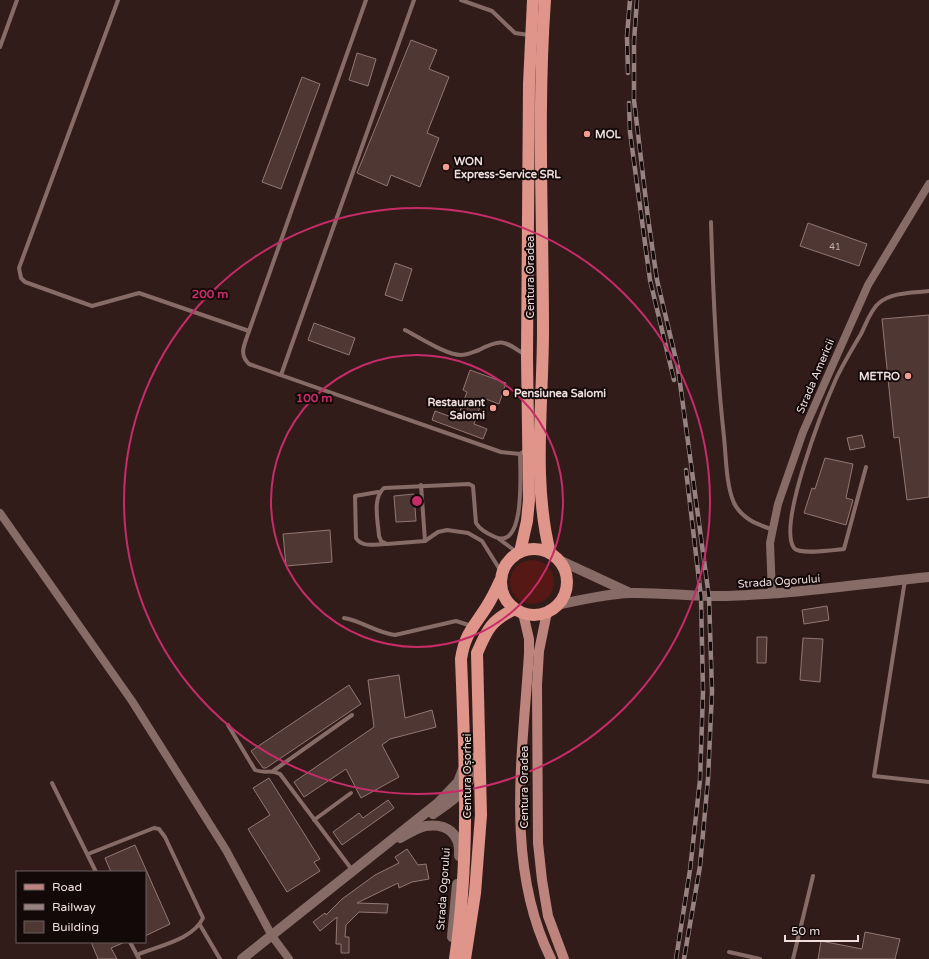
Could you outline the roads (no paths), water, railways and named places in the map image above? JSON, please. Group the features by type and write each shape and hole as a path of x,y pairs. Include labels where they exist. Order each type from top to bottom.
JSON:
{"highway":[{"name":"Centura Oradea","path":"519,552 528,510 524,452 527,357 530,35 533,0"},
{"name":"Centura Oradea","path":"545,0 542,85 543,332 540,465 543,521 554,557"},
{"path":"535,549 554,557 565,573 566,588 558,605 539,615 519,611 509,605 502,590 501,577 506,564 519,552 535,549"},
{"name":"Centura Oșorhei","path":"455,959 459,931 466,842 466,789 461,659 463,645 472,626 487,607 501,577"},
{"name":"Centura Oșorhei","path":"464,959 475,893 481,816 477,653 486,632 500,616 519,611"}],"main road":[{"name":"Centura Oradea","path":"519,611 529,639 520,806 522,841 526,877 533,911 551,959"},
{"name":"Centura Oradea","path":"547,612 539,651 537,686 538,843 548,916 564,959"}],"street":[{"name":"Strada Americii","path":"772,594 770,543 778,504 803,432 865,292 901,227 929,184"},
{"path":"0,513 132,701 226,850 272,936 290,959"},
{"name":"Strada Ogorului","path":"554,557 630,593"},
{"name":"Strada Ogorului","path":"558,605 606,594 630,593 709,597 772,594 833,589 929,577"},
{"name":"Strada Ogorului","path":"374,855 452,801 466,789 475,769 474,734 479,722"},
{"name":"Strada Ogorului","path":"242,959 438,803 458,782 465,765"},
{"name":"Strada Ogorului","path":"399,839 425,826 441,826 455,834 460,847 451,951 452,959"}],"lane":[{"path":"0,47 18,0"},
{"path":"118,0 19,268 21,278 25,282 92,306 140,292 249,331"},
{"path":"366,0 249,331 242,352 243,359 249,364 512,454 524,452 516,528 511,535 499,539"},
{"path":"281,375 414,0"},
{"path":"461,0 492,11 515,33 530,35"},
{"path":"711,222 713,309 728,474 734,502 743,516 756,524 773,530"},
{"path":"866,467 844,549 798,552 794,549 790,540 789,526 796,497 814,433 836,379 878,303 891,296 929,291"},
{"path":"405,330 450,353 461,355 472,353 493,342 504,342 527,357"},
{"path":"501,577 482,541 468,533 447,530 438,532 425,541 387,544 364,544 359,542 356,538 355,496 378,492 384,488 421,485 470,484 473,486 476,523 479,528 519,552"},
{"path":"421,485 425,541"},
{"path":"378,492 379,536 381,541 387,544"},
{"path":"905,580 874,776 929,782"},
{"path":"344,618 351,619 385,634 395,635 456,621 472,626"},
{"path":"273,771 352,715"},
{"path":"228,725 255,770 261,772 273,771 280,774 354,871"},
{"path":"52,783 96,871"},
{"path":"314,820 351,793"},
{"path":"88,854 154,828 159,829 165,836 203,918 200,924 186,935 138,957 131,943"},
{"path":"793,959 813,876"},
{"path":"200,924 220,959"},
{"path":"729,952 760,959"}],"railway":[{"path":"628,73 627,36 630,0"},
{"path":"637,0 634,41 634,100 648,218 657,280 678,368 709,597 712,691 708,779 700,866 684,959"},
{"path":"629,103 630,132 650,280 674,380"},
{"path":"676,959 690,870 700,780 703,692 701,597 686,470"}],"place":[{"name":"MOL","path":"587,134"},
{"name":"WON Express-Service SRL","path":"446,167"},
{"name":"METRO","path":"908,376"},
{"name":"Pensiunea Salomi","path":"506,393"},
{"name":"Restaurant Salomi","path":"493,408"}]}
